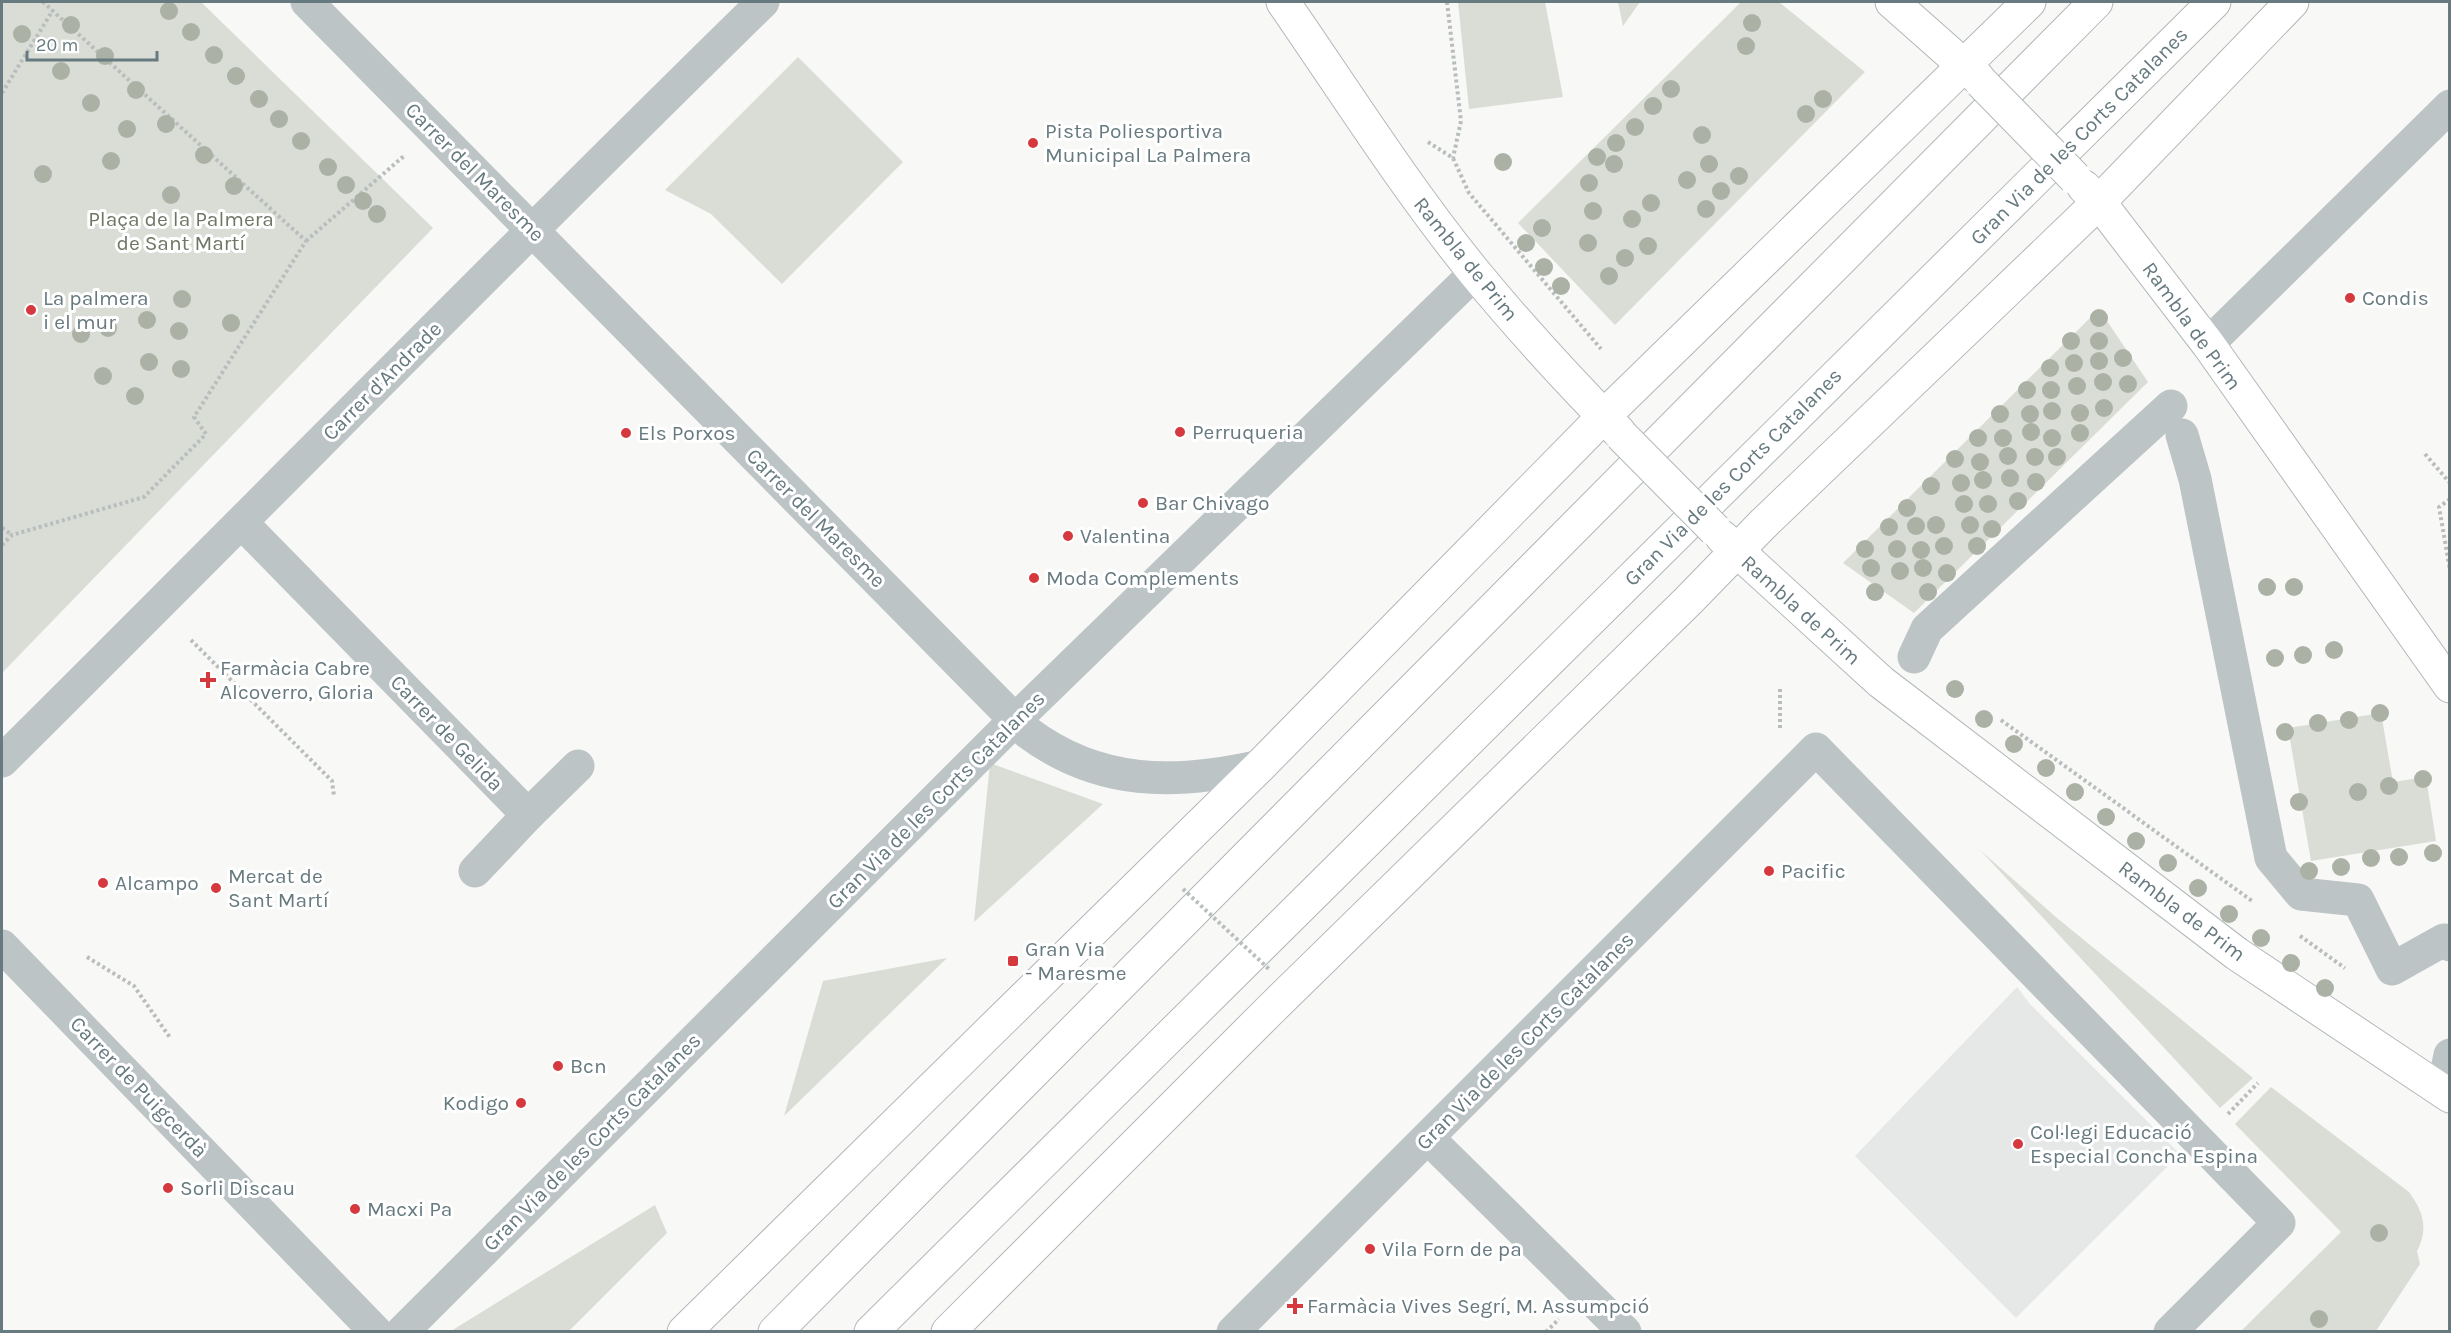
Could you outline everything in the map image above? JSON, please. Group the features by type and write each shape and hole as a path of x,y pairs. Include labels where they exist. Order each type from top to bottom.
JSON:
{"main road":[{"name":"Rambla de Prim","path":"1283,2 1409,186 1475,273 1542,352 1726,541 1881,682 2237,954 2446,1093"},
{"name":"Rambla de Prim","path":"1892,2 1972,73 2099,202 2208,344 2450,686"},
{"path":"684,1332 1260,766 1613,426 1972,73 2029,2"},
{"path":"775,1332 2096,2"},
{"name":"Gran Via de les Corts Catalanes","path":"871,1332 2214,2"},
{"path":"948,1332 1272,1008 1726,541 1762,524 2099,202 2292,2"}],"street":[{"name":"Carrer del Maresme","path":"307,2 1015,720 1050,749 1075,762 1133,777 1212,777 1260,766"},
{"name":"Carrer d'Andrade","path":"2,761 242,523 531,228 764,2"},
{"path":"2208,344 2450,106"},
{"name":"Gran Via de les Corts Catalanes","path":"402,1332 1015,720 1475,273"},
{"path":"1914,657 1927,629 2176,421 2195,479 2271,858 2301,894 2358,900 2392,969 2448,939"},
{"name":"Carrer de Gelida","path":"242,523 528,815"},
{"name":"Gran Via de les Corts Catalanes","path":"1233,1332 1816,749 2279,1223 2170,1332"},
{"path":"475,871 578,766"},
{"name":"Carrer de Puigcerdà","path":"2,946 376,1332"},
{"name":"Rambla de Prim","path":"2446,1093 2450,1055"},
{"path":"1428,1138 1625,1332"}],"path":[{"path":"43,2 306,241"},
{"path":"1447,2 1461,122 1454,158 1469,193 1601,349"},
{"path":"2,93 52,10"},
{"path":"2,545 12,535 144,497 206,434 194,417 306,241 434,130"},
{"path":"1420,137 1454,158"},
{"path":"2425,454 2450,483"},
{"path":"2450,499 2439,507 2450,570"},
{"path":"2,528 12,535"},
{"path":"191,640 332,781 334,796"},
{"path":"1779,738 1780,688"},
{"path":"1991,713 2253,902"},
{"path":"1183,889 1270,969"},
{"path":"2292,930 2331,958"},
{"path":"87,957 134,986 171,1039"},
{"path":"2228,1115 2258,1083"}],"shaded area":[{"name":"Col·legi Educació Especial Concha Espina","path":"2017,987 2030,1004 2180,1154 2016,1318 1855,1156"}],"green space":[{"name":"Plaça de la Palmera de Sant Martí","path":"2,2 201,2 433,228 2,673"},
{"path":"1458,2 1545,2 1563,97 1469,109"},
{"path":"1618,2 1640,2 1623,26"},
{"path":"1741,2 1779,2 1865,72 1615,325 1518,223"},
{"path":"798,57 903,162 782,284 711,214 665,190"},
{"path":"2099,309 2148,382 1914,613 1843,563"},
{"path":"2381,713 2393,782 2426,777 2436,841 2311,861 2288,728"},
{"path":"990,763 1103,804 974,922"},
{"path":"1980,850 2057,918 2253,1078 2220,1108"},
{"path":"947,958 784,1116 823,981"},
{"path":"2271,1087 2409,1192 2418,1206 2423,1220 2423,1235 2417,1251 2420,1264 2376,1331 2241,1331 2341,1232 2235,1124"},
{"path":"655,1205 667,1233 569,1331 451,1331"}],"place":[{"name":"Pista Poliesportiva Municipal La Palmera","path":"1033,143"},
{"name":"Condis","path":"2350,298"},
{"name":"La palmera i el mur","path":"31,310"},
{"name":"Perruqueria","path":"1180,432"},
{"name":"Els Porxos","path":"626,433"},
{"name":"Bar Chivago","path":"1143,503"},
{"name":"Valentina","path":"1068,536"},
{"name":"Moda Complements","path":"1034,578"},
{"name":"Farmàcia Cabre Alcoverro, Gloria","path":"208,680"},
{"name":"Pacific","path":"1769,871"},
{"name":"Alcampo","path":"103,883"},
{"name":"Mercat de Sant Martí","path":"216,888"},
{"name":"Gran Via - Maresme","path":"1013,961"},
{"name":"Bcn","path":"558,1066"},
{"name":"Kodigo","path":"521,1103"},
{"name":"Col·legi Educació Especial Concha Espina","path":"2018,1144"},
{"name":"Sorli Discau","path":"168,1188"},
{"name":"Macxi Pa","path":"355,1209"},
{"name":"Vila Forn de pa","path":"1370,1249"},
{"name":"Farmàcia Vives Segrí, M. Assumpció","path":"1295,1306"}]}
